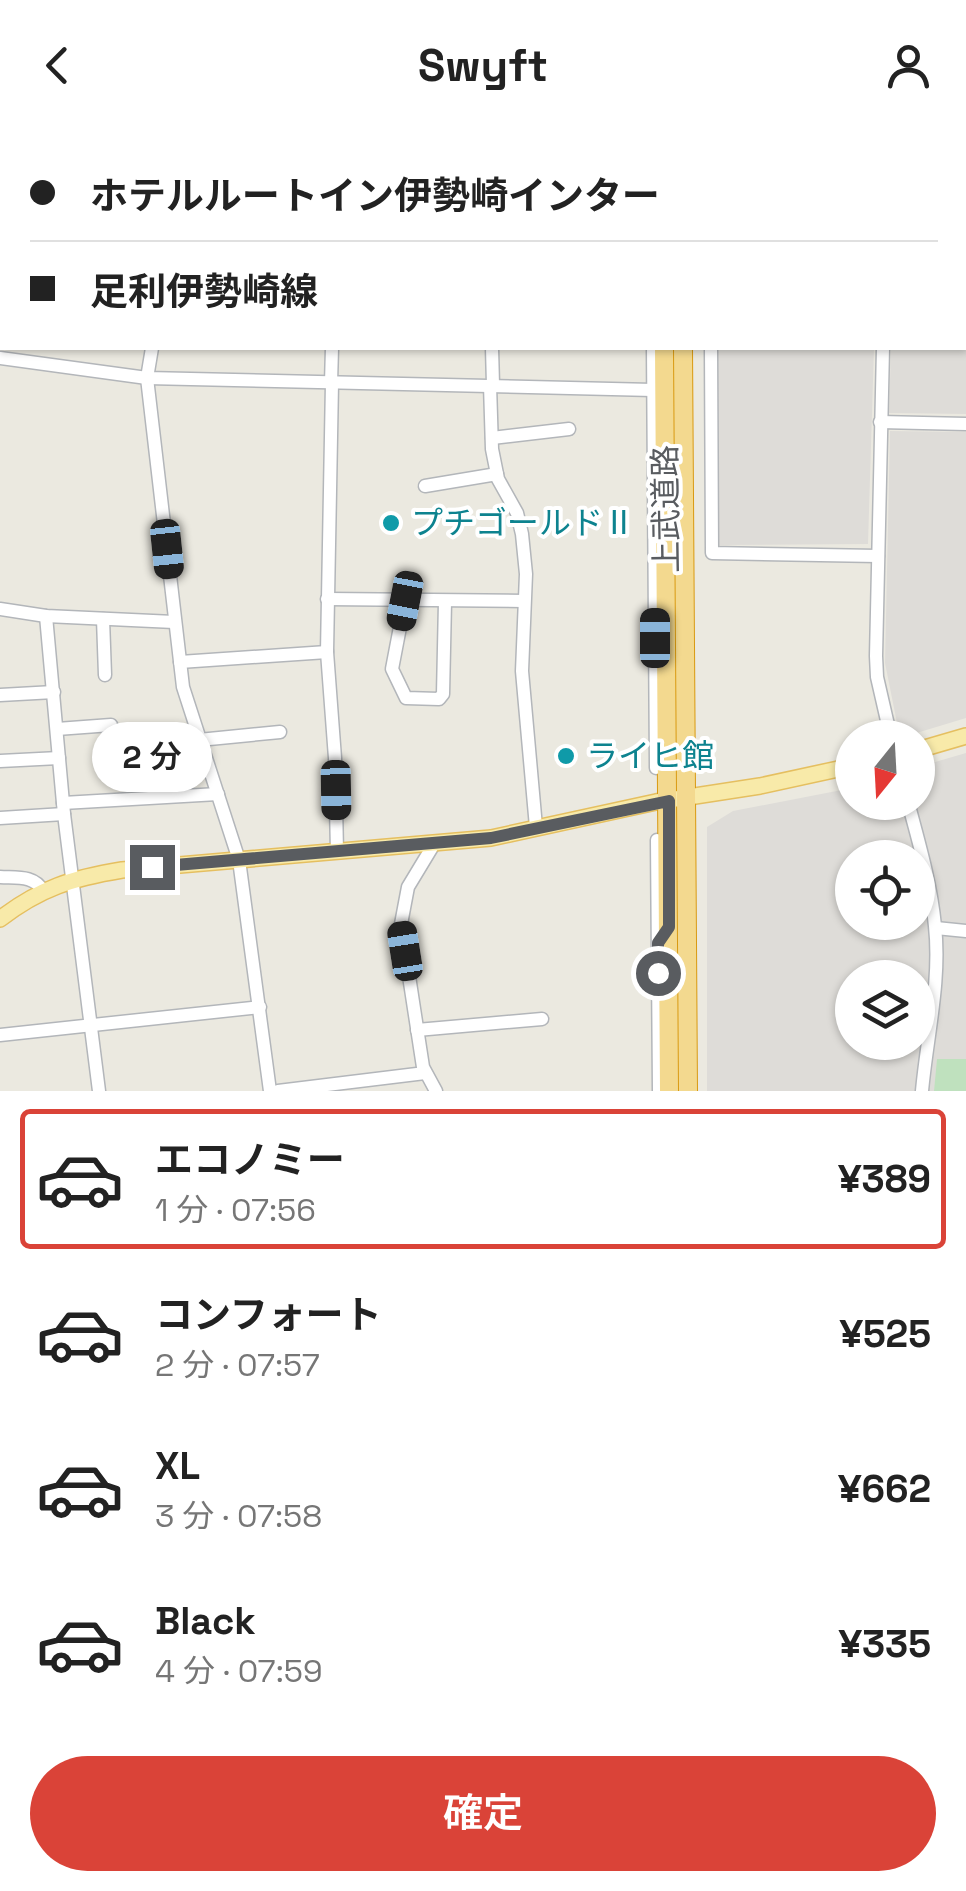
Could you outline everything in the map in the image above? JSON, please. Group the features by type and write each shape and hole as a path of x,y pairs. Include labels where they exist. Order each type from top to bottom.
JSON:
{"highway":[{"name":"上武道路","path":"664,350 668,689 677,800 688,1091"},
{"name":"上武道路","path":"669,1091 664,935 677,800 683,350"}],"main road":[{"path":"935,745 966,736"},
{"path":"0,919 43,891 72,878 122,870 508,835 835,769"}],"street":[{"path":"152,350 147,378 180,662 199,740 240,860 270,1091"},
{"path":"332,350 327,652 336,758 337,852"},
{"path":"492,350 492,438 497,474 518,513 522,534 522,671 536,827"},
{"path":"653,350 656,768"},
{"path":"710,350 712,553 878,556"},
{"path":"883,350 877,677 887,720"},
{"path":"0,358 147,378 654,390"},
{"path":"880,422 966,424"},
{"path":"492,438 569,429"},
{"path":"425,486 497,474"},
{"path":"327,599 524,602"},
{"path":"405,601 392,670 406,698 438,699 443,694 444,602"},
{"path":"0,609 46,616 174,622"},
{"path":"46,616 64,809 99,1091"},
{"path":"102,618 105,675"},
{"path":"180,662 327,652"},
{"path":"654,672 668,689"},
{"path":"0,695 54,692"},
{"path":"57,728 111,726"},
{"path":"199,740 280,732"},
{"path":"0,761 59,758"},
{"path":"0,818 218,794"},
{"path":"913,820 936,928 934,998 922,1091"},
{"path":"657,840 664,935 660,1091"},
{"path":"434,844 408,886 401,924 425,1073 436,1091"},
{"path":"0,877 30,879 43,891"},
{"path":"936,928 966,932"},
{"path":"0,1034 260,1007"},
{"path":"417,1030 542,1020"},
{"path":"278,1091 425,1073"}],"shaded area":[{"path":"717,350 874,350 868,544 718,545"},
{"path":"891,350 966,350 966,414 889,413"},
{"path":"890,431 966,432 966,718 935,727 935,720 896,720 885,663"},
{"path":"966,753 966,1091 707,1091 707,827 733,811 835,791 835,820 935,820 935,762"}],"green space":[{"path":"937,1059 966,1059 966,1091 934,1091"}],"place":[{"name":"プチゴールドⅡ","path":"391,523"},
{"name":"ライヒ館","path":"566,756"}],"route":[{"path":"152,867 491,838 669,801 669,927 658,943 658,973"}]}
